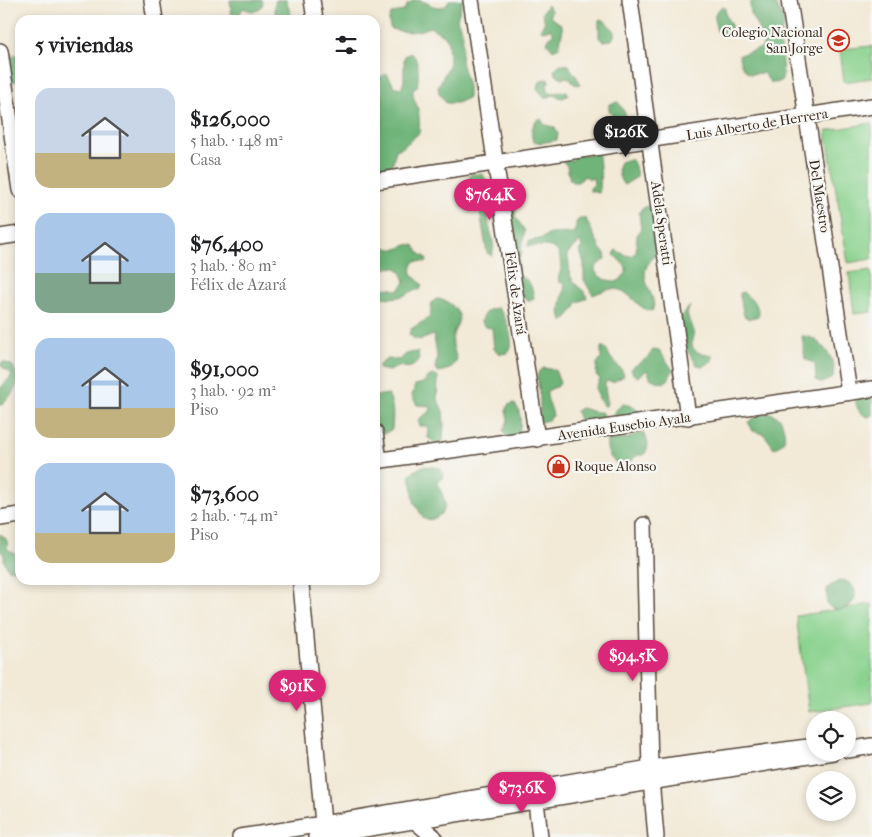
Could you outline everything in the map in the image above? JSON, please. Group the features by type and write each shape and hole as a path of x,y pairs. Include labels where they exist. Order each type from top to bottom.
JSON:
{"street":[{"path":"152,0 154,15"},
{"path":"312,0 314,15"},
{"name":"Félix de Azará","path":"471,0 537,439"},
{"name":"Adela Speratti","path":"630,0 688,417"},
{"name":"Del Maestro","path":"789,0 849,392"},
{"path":"0,51 15,155"},
{"name":"Luis Alberto de Herrera","path":"380,180 872,106"},
{"path":"0,237 15,235"},
{"name":"Avenida Eusebio Ayala","path":"380,461 872,389"},
{"path":"0,518 15,516"},
{"path":"644,525 651,775 656,837"},
{"path":"301,585 322,834"},
{"path":"856,741 872,738"},
{"path":"856,749 872,746"},
{"path":"322,834 806,748"},
{"path":"651,775 806,755"},
{"path":"240,837 361,833 535,795"},
{"path":"535,795 540,837"},
{"path":"414,821 434,837"}],"green space":[{"path":"230,0 262,0 263,4 254,12 243,8 241,15 232,15"},
{"path":"276,0 286,0 291,15 277,15 274,5"},
{"path":"414,0 441,7 446,6 449,0 463,0 457,19 463,34 461,62 468,86 468,98 457,103 446,103 439,93 438,87 449,65 448,41 445,36 430,27 411,32 391,29 389,21 392,13 404,11 406,6"},
{"path":"756,0 774,0 785,22 780,38 783,75 782,80 776,83 770,82 763,73 750,74 743,68 740,61 739,55 762,48 764,40 751,15 750,3"},
{"path":"547,5 551,10 550,17 561,24 563,29 559,47 553,50 547,43 553,31 551,29 542,31 540,29 545,22 542,13"},
{"path":"722,7 725,8 726,16 732,27 722,34 717,31 715,15"},
{"path":"601,19 615,31 612,40 604,41 599,38 599,20"},
{"path":"872,46 872,78 844,82 840,49"},
{"path":"411,53 414,56 418,69 417,87 413,89 413,92 418,110 419,133 402,148 396,150 392,166 380,167 380,107 382,106 382,96 380,92 380,78 388,75 394,86 402,87 405,56"},
{"path":"15,55 15,82 11,82 7,60"},
{"path":"560,64 569,65 580,85 574,84 568,77 563,78 556,75 554,70"},
{"path":"541,80 549,80 547,85 548,91 553,93 567,91 568,96 562,98 553,95 545,99 537,88"},
{"path":"618,102 625,113 629,134 612,134 606,124 614,117 609,110 609,104"},
{"path":"538,119 541,119 544,124 555,128 558,134 557,140 541,143 533,141 532,129"},
{"path":"872,123 872,259 848,263 826,131"},
{"path":"598,153 599,193 590,191 594,184 593,178 590,179 585,176 578,182 572,182 567,166 562,160 567,158 572,161 575,156"},
{"path":"632,160 635,166 637,177 624,185 619,177 618,167 620,162"},
{"path":"470,174 482,174 487,184 488,221 493,247 492,256 487,253 479,206 469,180"},
{"path":"505,199 511,201 514,205 516,210 515,216 525,231 521,248 522,254 519,259 518,276 528,281 531,287 534,298 529,301 524,298 518,289"},
{"path":"647,206 657,213 659,235 657,252 645,270 646,280 654,303 652,311 643,308 618,289 607,290 593,295 584,280 584,263 580,252 582,247 580,242 567,254 572,279 587,298 576,303 575,308 563,322 560,308 565,284 559,282 561,267 559,254 556,250 547,246 528,246 529,241 540,239 550,234 573,233 576,228 576,222 581,218 586,219 601,250 605,253 606,259 596,266 595,271 606,279 619,281 626,273 626,267 614,255 616,250 631,256 636,252 637,235 641,230 639,213 642,208"},
{"path":"380,243 390,249 414,245 420,254 426,257 427,262 415,261 412,268 412,274 422,284 420,290 398,297 380,297 380,290 388,288 399,290 405,282 403,275 397,268 380,270"},
{"path":"871,270 872,312 854,314 849,273"},
{"path":"743,292 756,304 758,316 749,319 744,316 740,296 740,293"},
{"path":"437,299 450,304 459,315 453,338 457,360 450,369 439,372 435,369 437,357 434,335 418,340 409,334 411,329 430,317 432,302"},
{"path":"690,306 688,317 694,333 692,340 693,348 698,352 712,355 712,361 703,366 697,365 687,350 686,340 683,344 674,324"},
{"path":"498,308 506,321 511,343 511,348 507,353 501,354 494,349 492,328 485,327 481,322 486,312"},
{"path":"802,336 812,338 830,356 834,366 833,378 821,383 816,380 815,364 805,359"},
{"path":"601,347 607,350 611,358 622,370 624,376 613,382 608,381 605,383 606,406 601,402 595,389 600,379 596,375 597,363 601,359"},
{"path":"653,349 659,350 673,370 668,380 663,383 651,379 647,370 638,377 633,374 631,369 646,358"},
{"path":"418,352 419,360 415,365 408,368 399,366 389,371 380,369 380,364 387,359 399,360 406,354"},
{"path":"4,362 13,366 15,371 15,389 0,406 1,388 12,374 1,366 1,363"},
{"path":"544,368 555,370 560,383 558,386 547,391 547,398 553,416 548,420 540,422 540,395 537,377 539,371"},
{"path":"432,375 438,377 437,398 443,411 443,441 439,445 428,438 428,426 420,426 418,420 431,409 429,406 417,405 412,396 415,385 423,383"},
{"path":"388,394 393,416 392,429 384,434 380,431 380,395"},
{"path":"872,397 872,415 868,417 859,410 856,405 856,398"},
{"path":"514,403 519,410 520,428 517,436 508,440 503,430 508,421 506,410 508,405"},
{"path":"623,404 635,407 643,416 614,423 616,418 614,412"},
{"path":"581,408 601,412 605,417 603,423 591,426 587,422 579,420 576,411"},
{"path":"771,413 781,419 785,436 782,443 774,448 764,434 753,431 748,422 759,415"},
{"path":"638,433 644,434 648,442 644,455 638,455 625,465 619,465 609,455 607,441 629,438"},
{"path":"423,466 440,468 443,473 442,479 437,483 444,498 445,507 441,514 428,520 424,519 416,506 409,476"},
{"path":"0,534 8,544 7,549 15,555 13,570 8,569 4,561 4,555 0,551"},
{"path":"843,580 851,585 855,591 855,597 847,608 833,609 827,604 827,588"},
{"path":"872,604 872,703 809,711 796,616"}],"place":[{"name":"Colegio Nacional San Jorge","path":"839,40"},
{"name":"Roque Alonso","path":"558,466"}]}
